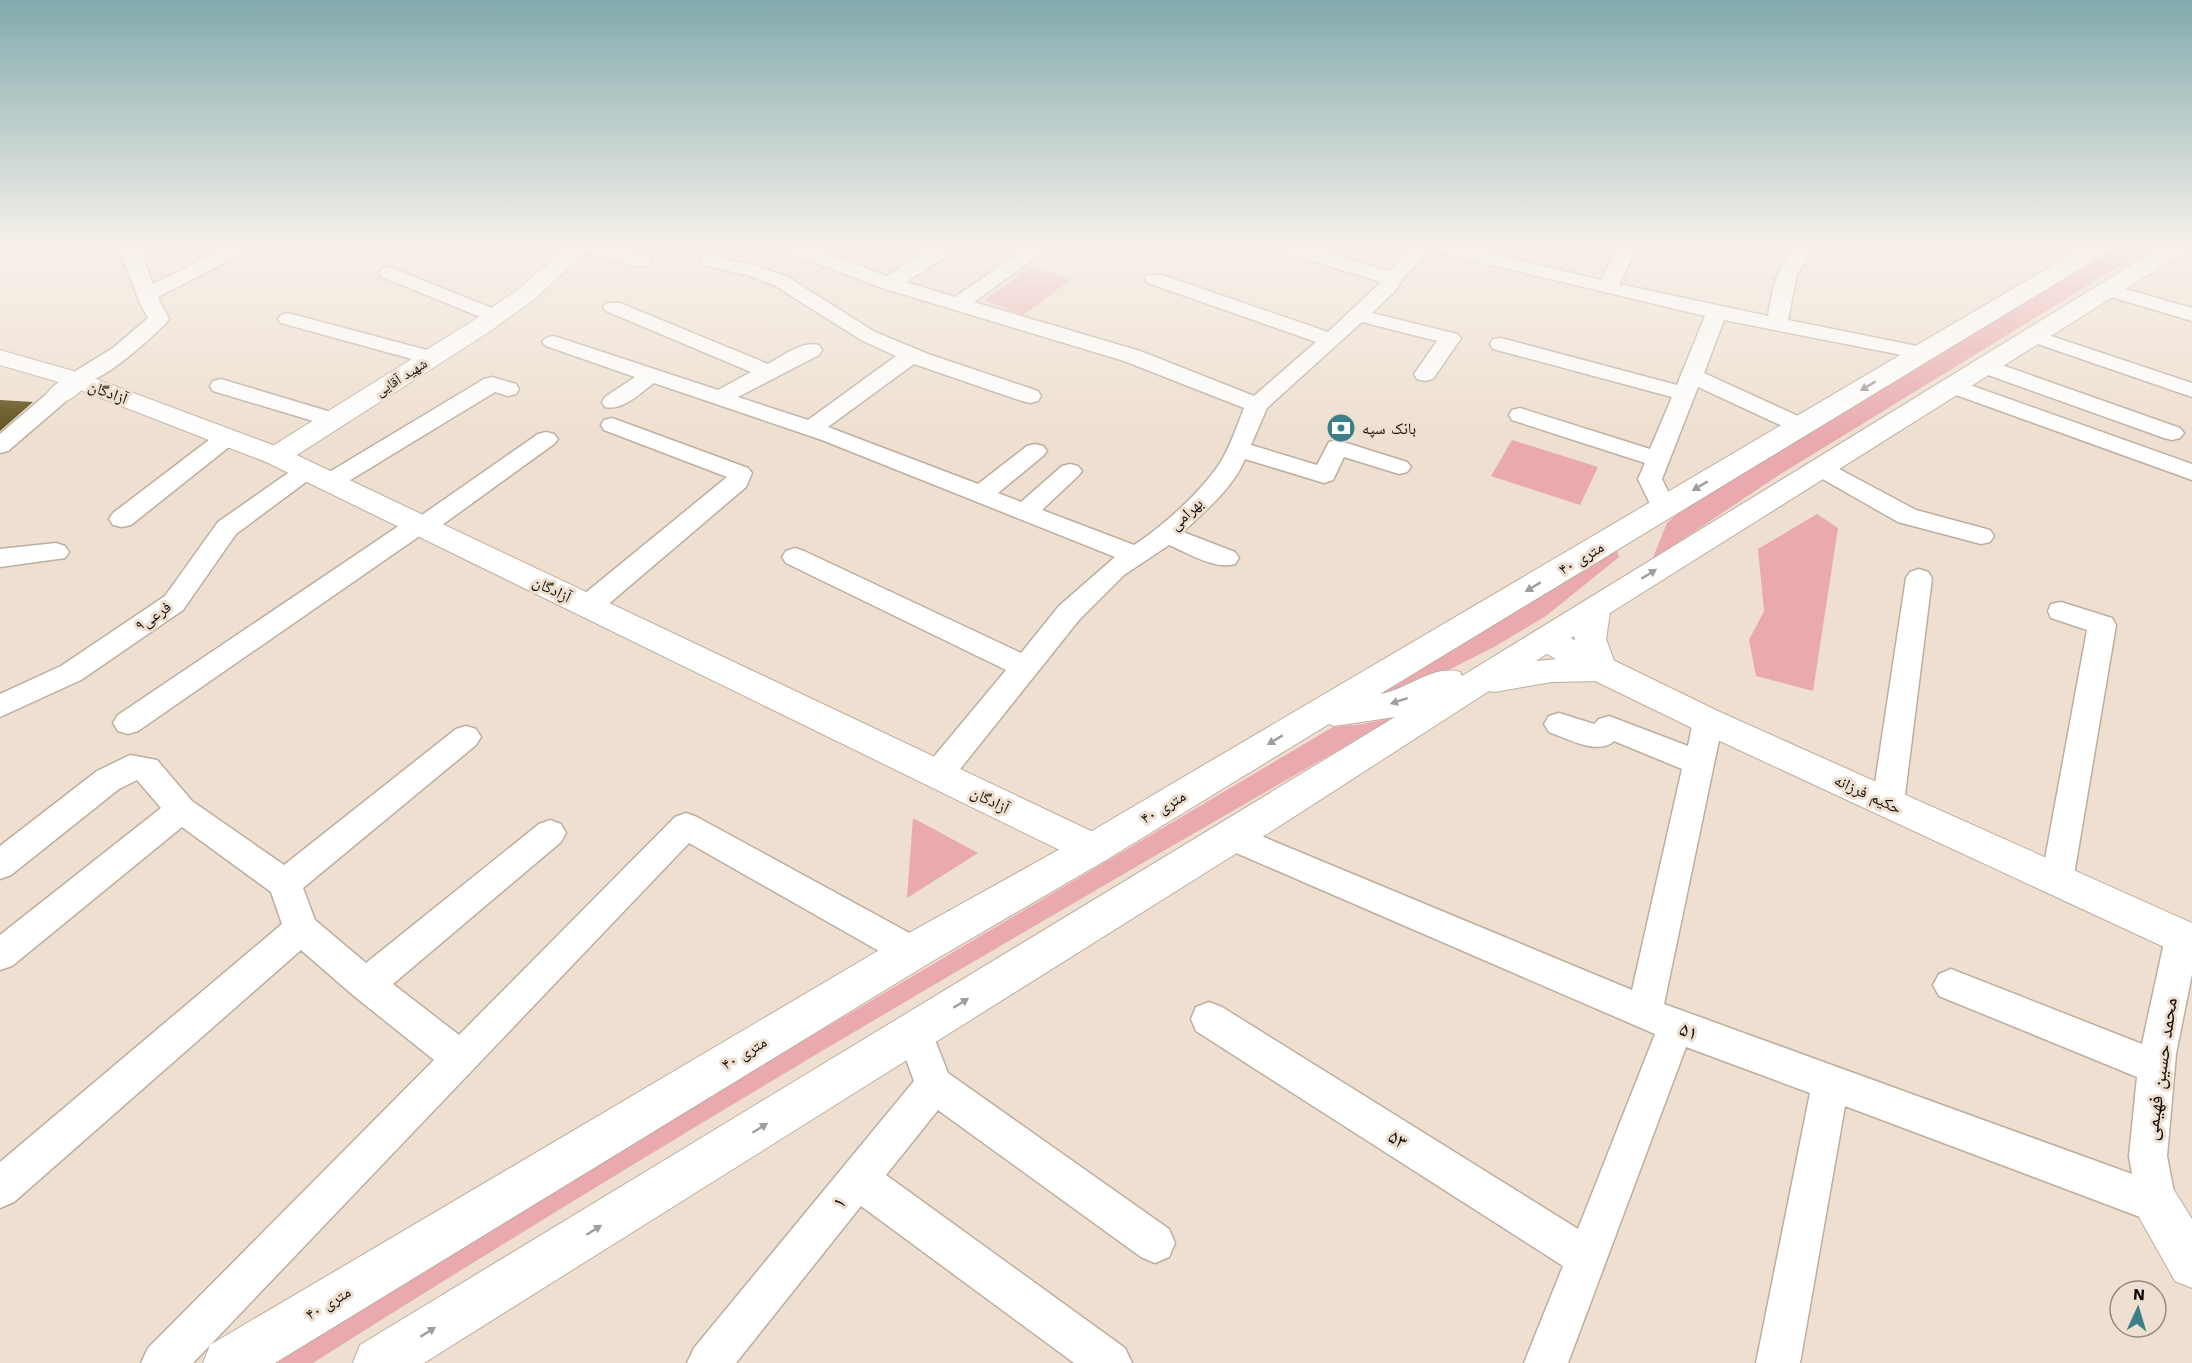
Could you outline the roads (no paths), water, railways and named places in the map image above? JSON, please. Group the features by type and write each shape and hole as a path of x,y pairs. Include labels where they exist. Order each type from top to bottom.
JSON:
{"main road":[{"name":"شهید آقایی","path":"276,456 501,312"},
{"name":"۴۰ متری","path":"228,1363 912,952 1093,849 1991,312"},
{"path":"378,1363 1231,837 1596,607 2073,312"},
{"name":"آزادگان","path":"0,357 67,389 226,438 276,456 1093,849"},
{"path":"1546,639 1552,618 1632,562 1640,550 1647,530 1664,508"},
{"path":"1474,684 1552,670 1601,669 1589,645 1590,624 1596,607"},
{"path":"1316,716 1396,704 1461,675 1521,638 1546,639"},
{"name":"حکیم فرزانه","path":"1546,639 1601,669 1708,721 2187,940"},
{"name":"محمد حسین فهیمی","path":"2156,1203 2192,1264"}],"street":[{"path":"0,446 67,389 104,365 143,335 159,319 156,312"},
{"path":"484,312 495,316"},
{"path":"624,312 769,372"},
{"path":"829,312 868,336 912,355 1030,396"},
{"path":"980,312 1132,356 1257,405"},
{"path":"1249,312 1331,340"},
{"name":"بهرامی","path":"938,774 1069,613 1115,569 1165,534 1202,501 1231,465 1257,405 1361,312"},
{"path":"1664,508 1650,479 1717,312 1922,353"},
{"path":"1777,323 1779,312"},
{"path":"1357,315 1450,338 1425,374"},
{"path":"288,320 430,358"},
{"path":"2033,336 2192,390"},
{"path":"553,342 810,429 1136,556"},
{"path":"1501,344 1688,385 1801,426"},
{"path":"719,398 811,350"},
{"path":"810,429 912,355"},
{"path":"1985,366 2172,433"},
{"path":"588,606 737,482 740,473 612,414 652,375"},
{"name":"فرعی۹","path":"0,706 71,673 174,603 227,528 492,384 508,389"},
{"path":"221,386 333,420"},
{"path":"1953,386 2192,472"},
{"path":"1520,415 1658,459"},
{"path":"122,519 226,438"},
{"path":"128,723 546,439"},
{"path":"1238,449 1324,475 1337,447 1399,468"},
{"path":"980,495 1035,451"},
{"path":"1820,468 1907,516 1981,536"},
{"path":"1025,512 1070,471"},
{"path":"1165,534 1226,558"},
{"path":"0,558 56,552"},
{"path":"795,557 1025,667"},
{"path":"1888,803 1919,578"},
{"path":"2057,881 2102,625 2061,611"},
{"path":"1546,1363 1587,1258 1660,1019 1708,721"},
{"path":"1559,724 1599,737 1609,727 1700,763"},
{"path":"285,883 466,737"},
{"path":"0,866 108,780 130,768 146,769 181,810 285,883 301,929 366,985 459,1057"},
{"path":"0,956 181,810"},
{"path":"163,1363 686,826 912,952"},
{"path":"366,985 550,833"},
{"name":"۵۱","path":"1231,837 1660,1019 2156,1203"},
{"path":"0,1188 301,929"},
{"name":"محمد حسین فهیمی","path":"2156,1203 2148,1156 2157,1067 2187,940"},
{"path":"1951,985 2157,1067"},
{"name":"۵۳","path":"1209,1019 1587,1258"},
{"path":"914,1032 934,1085 1155,1243"},
{"path":"1778,1363 1831,1083"},
{"name":"۱","path":"709,1363 934,1085"},
{"path":"858,1179 1110,1363"}],"place":[{"name":"بانک سپه","path":"1341,428"}]}
